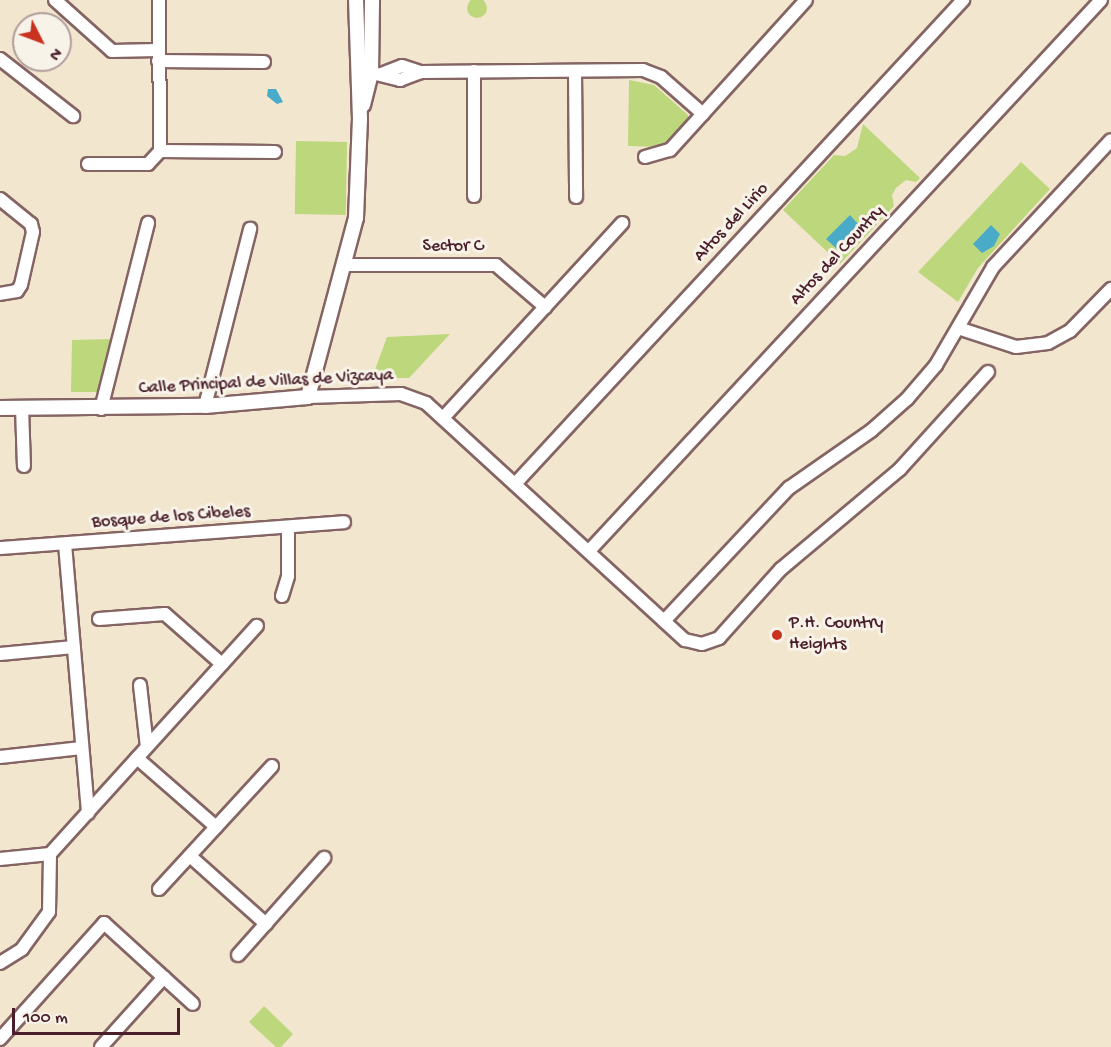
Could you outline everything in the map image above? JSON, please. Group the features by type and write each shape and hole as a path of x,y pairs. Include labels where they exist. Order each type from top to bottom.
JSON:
{"street":[{"path":"55,0 112,51 264,62"},
{"path":"88,164 148,164 160,151 159,0"},
{"path":"308,398 356,218 360,119 356,74 356,0"},
{"path":"360,119 376,74 372,0"},
{"path":"645,157 670,150 806,0"},
{"name":"Altos del Lirio","path":"515,484 963,0"},
{"name":"Altos del Country","path":"589,551 1101,0"},
{"path":"0,59 72,116"},
{"path":"356,74 376,74 402,66 421,72 653,73 703,114"},
{"path":"474,71 474,196"},
{"path":"575,71 576,197"},
{"path":"664,621 789,488 872,430 907,399 936,365 993,267 1111,140"},
{"path":"160,151 275,152"},
{"path":"0,199 9,203 31,224 33,232 21,285 17,291 0,294"},
{"path":"100,409 148,223"},
{"path":"443,418 622,223"},
{"path":"205,406 250,229"},
{"name":"Sector C","path":"345,265 496,266 545,307"},
{"path":"958,328 1016,347 1048,343 1070,331 1111,289"},
{"name":"Calle Principal de Villas de Vizcaya","path":"0,408 100,409 205,406 401,394 426,403 685,640 702,644 719,638 781,569 900,469 988,372"},
{"path":"22,408 24,466"},
{"name":"Bosque de los Cibeles","path":"0,548 344,522"},
{"path":"282,596 288,576 288,527"},
{"path":"65,544 88,813"},
{"path":"99,619 165,614 222,664"},
{"path":"0,859 50,854 257,626"},
{"path":"0,654 74,647"},
{"path":"140,685 147,747"},
{"path":"0,757 82,747"},
{"path":"137,758 216,827"},
{"path":"159,890 272,766"},
{"path":"86,792 112,785"},
{"path":"0,963 22,949 49,912 50,854"},
{"path":"190,856 266,924"},
{"path":"237,955 324,858"},
{"path":"0,1040 104,923 193,1004"},
{"path":"101,1047 164,977"}],"green space":[{"path":"473,-2 481,-2 487,4 487,12 481,18 473,18 467,12 467,4"},
{"path":"629,80 654,85 688,115 688,121 663,147 628,146"},
{"path":"863,124 920,178 916,182 906,180 896,188 892,195 894,206 840,264 783,210 834,155 845,156 857,148"},
{"path":"296,141 347,142 346,215 295,214"},
{"path":"1021,162 1050,189 978,268 958,302 918,272"},
{"path":"450,334 409,378 372,378 387,337"},
{"path":"113,339 97,392 71,392 72,340"},
{"path":"264,1006 293,1034 281,1047 276,1047 249,1022"}],"water":[{"path":"268,89 276,89 283,102 277,104 267,96"},
{"path":"850,215 859,225 850,240 837,249 826,239"},
{"path":"991,225 1000,234 994,246 982,253 973,244"}],"place":[{"name":"P.H. Country Heights","path":"777,635"}]}
